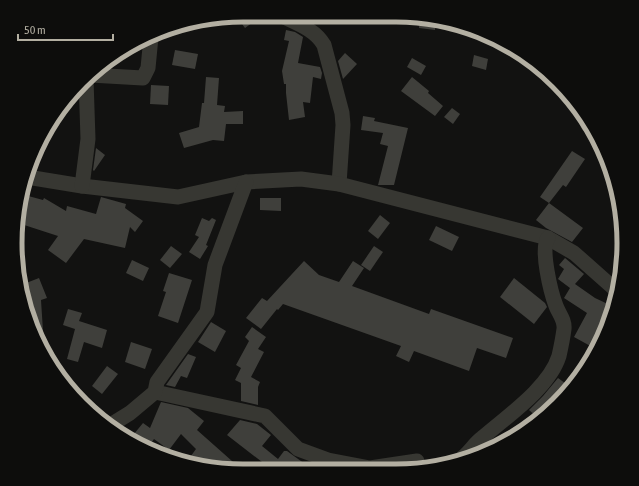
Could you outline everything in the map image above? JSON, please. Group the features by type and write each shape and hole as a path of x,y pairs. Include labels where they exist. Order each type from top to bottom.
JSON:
{"street":[{"path":"294,22 310,30 320,38 324,45 342,112 344,125 339,184"},
{"path":"99,76 143,78 148,68 150,42"},
{"path":"82,186 88,139 86,88"},
{"path":"32,178 82,186 178,197 246,182 301,179 339,184 548,238 574,253 613,287"},
{"path":"114,423 130,413 155,392 157,382 206,312 215,265 246,182"},
{"path":"469,451 533,393 557,360 564,327 556,306 544,254 544,244 548,238"},
{"path":"155,392 265,416 298,449 328,460 349,464"},
{"path":"401,464 417,462"}],"building":[{"path":"240,22 253,22 245,28"},
{"path":"419,23 435,25 435,30 419,28"},
{"path":"286,30 295,32 303,37 298,63 320,67 322,73 321,79 313,77 310,103 303,102 305,117 289,120 286,84 284,84 282,71 289,41 284,40"},
{"path":"175,50 198,54 195,69 172,65"},
{"path":"345,53 357,64 343,79 338,61"},
{"path":"474,55 488,59 486,70 472,66"},
{"path":"412,58 426,66 421,75 407,67"},
{"path":"206,77 219,78 217,105 225,106 224,112 243,111 243,124 226,124 224,141 213,140 184,148 179,133 199,127 202,103 204,103"},
{"path":"412,77 429,91 428,93 443,106 435,116 401,91"},
{"path":"151,85 169,86 168,105 150,104"},
{"path":"452,108 460,114 453,124 444,117"},
{"path":"363,116 375,118 374,121 408,128 394,185 378,185 388,146 380,144 383,133 361,130"},
{"path":"96,148 105,155 94,171 93,170"},
{"path":"572,151 585,159 566,187 563,185 549,203 540,197"},
{"path":"27,196 43,200 44,198 66,211 67,206 96,214 101,197 126,204 125,208 143,221 135,232 130,227 125,248 84,239 66,263 48,250 58,236 23,224"},
{"path":"260,198 281,198 281,211 260,210"},
{"path":"549,203 583,228 572,242 546,228 536,220"},
{"path":"380,215 390,223 378,239 368,231"},
{"path":"202,218 209,221 212,218 216,220 206,245 208,246 200,259 189,252 199,237 195,235"},
{"path":"436,226 459,237 452,251 429,240"},
{"path":"171,246 182,254 170,268 160,260"},
{"path":"374,246 383,252 370,271 361,265"},
{"path":"565,258 584,274 575,284 595,298 608,304 601,320 602,321 600,328 591,346 574,337 587,313 564,298 570,288 558,279 564,269 559,265"},
{"path":"132,260 149,268 143,281 126,273"},
{"path":"304,261 319,275 339,282 353,261 364,268 352,286 429,314 431,309 513,338 506,358 477,348 469,371 414,351 409,362 396,356 401,346 283,304 278,310 277,309 261,329 246,318 262,298 267,301"},
{"path":"169,273 192,280 178,323 158,316 166,292 163,291"},
{"path":"39,278 47,298 41,300 43,331 41,331 39,328 26,283"},
{"path":"514,278 545,303 547,307 534,324 500,297"},
{"path":"68,309 82,313 79,321 107,330 102,348 84,342 78,362 67,359 75,329 63,325"},
{"path":"211,322 226,331 215,352 198,342"},
{"path":"252,327 266,337 258,349 264,352 251,377 260,382 258,387 258,405 241,401 241,383 235,380 241,368 236,365 249,341 245,337"},
{"path":"131,342 152,349 145,369 125,362"},
{"path":"188,354 196,357 187,378 181,376 175,387 166,385"},
{"path":"107,366 118,374 102,394 92,386"},
{"path":"558,378 566,384 535,415 529,410"},
{"path":"161,402 188,408 204,421 197,430 235,464 200,460 190,457 196,449 181,434 169,450 154,439 151,444 134,434 143,423 150,428"},
{"path":"240,420 257,424 271,435 262,446 278,459 284,451 287,451 305,464 265,464 227,435"}]}
